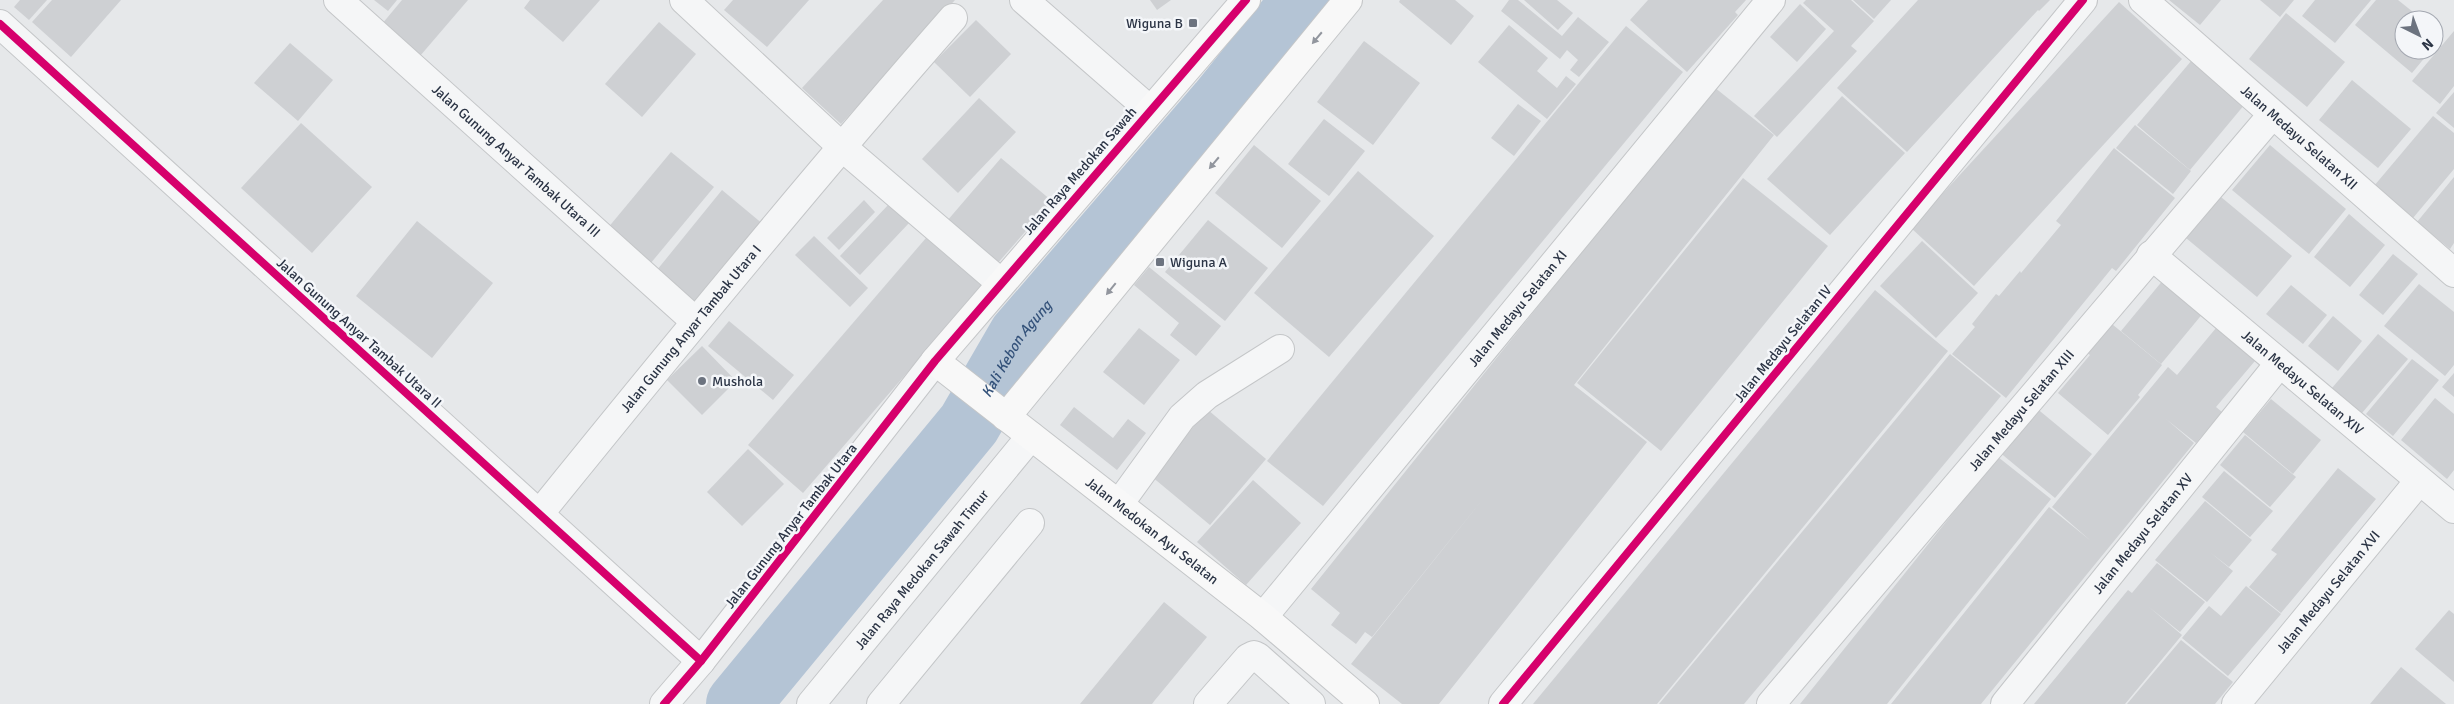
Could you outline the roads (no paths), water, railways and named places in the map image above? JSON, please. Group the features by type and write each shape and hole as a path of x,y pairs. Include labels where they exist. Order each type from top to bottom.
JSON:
{"street":[{"name":"Jalan Gunung Anyar Tambak Utara III","path":"338,0 695,321"},
{"path":"684,0 841,146 1001,283"},
{"path":"1024,0 1150,110"},
{"name":"Jalan Raya Medokan Sawah","path":"941,365 1001,283 1246,0"},
{"path":"1003,415 1348,0"},
{"name":"Jalan Medayu Selatan XI","path":"1263,617 1771,0"},
{"name":"Jalan Medayu Selatan IV","path":"1503,704 2083,0"},
{"name":"Jalan Medayu Selatan XII","path":"2143,0 2272,116 2454,273"},
{"name":"Jalan Gunung Anyar Tambak Utara I","path":"540,514 695,321 841,146 953,18"},
{"name":"Jalan Gunung Anyar Tambak Utara II","path":"0,24 701,661"},
{"name":"Jalan Medayu Selatan XIII","path":"1771,704 2151,255 2272,116"},
{"name":"Jalan Medayu Selatan XIV","path":"2151,255 2454,509"},
{"path":"1119,504 1182,417 1194,405 1280,349"},
{"name":"Jalan Medayu Selatan XV","path":"2005,704 2279,364"},
{"name":"Jalan Medokan Ayu Selatan","path":"941,365 1263,617 1366,704"},
{"name":"Jalan Gunung Anyar Tambak Utara","path":"664,704 941,365"},
{"name":"Jalan Raya Medokan Sawah Timur","path":"811,704 1031,436"},
{"name":"Jalan Medayu Selatan XVI","path":"2236,704 2420,481"},
{"path":"881,704 1030,523"},
{"path":"1208,704 1248,658 1254,656 1258,656 1311,704"}],"waterway":[{"name":"Kali Kebon Agung","path":"738,704 969,424 1020,336 1220,104 1304,0"}],"place":[{"name":"Wiguna B","path":"1193,23"},
{"name":"Wiguna A","path":"1160,262"},
{"name":"Mushola","path":"702,381"}]}
